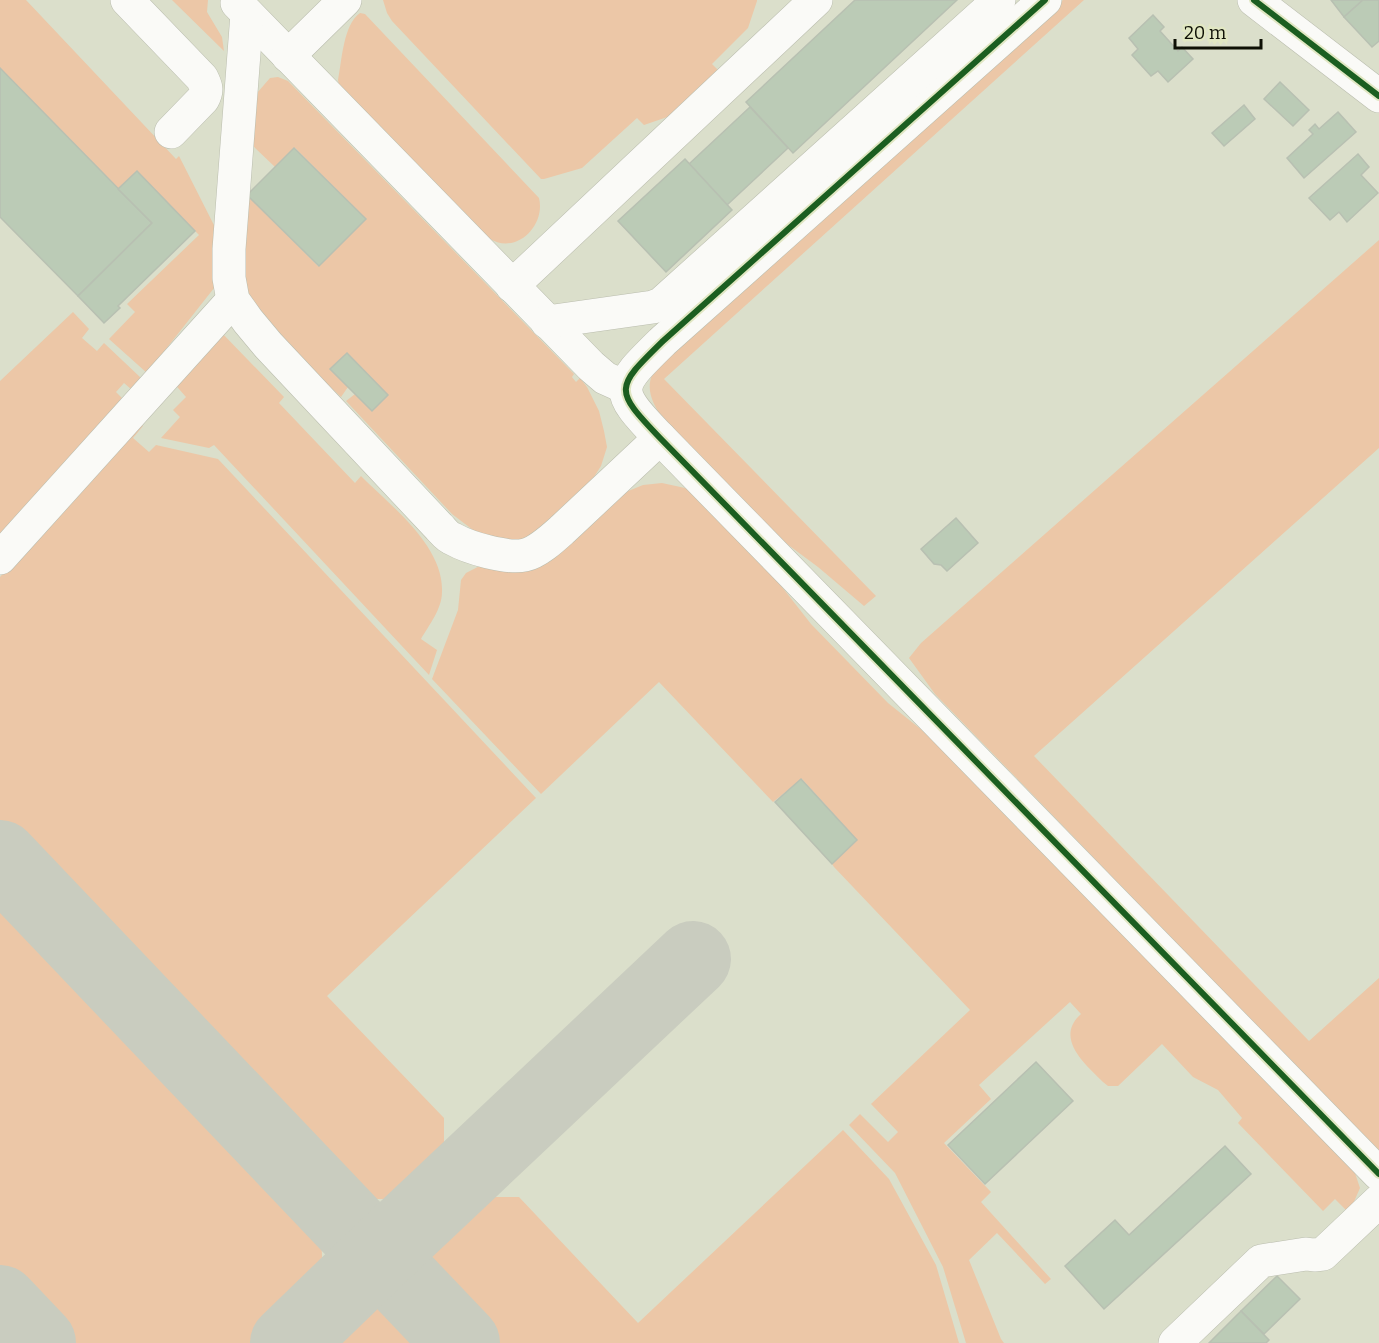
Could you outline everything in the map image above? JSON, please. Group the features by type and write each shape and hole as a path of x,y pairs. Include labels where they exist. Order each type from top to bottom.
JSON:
{"street":[{"path":"127,0 202,78 206,86 207,93 204,99 171,132"},
{"path":"288,56 345,0"},
{"path":"547,322 654,307 661,304 999,0"},
{"path":"1045,0 663,341 631,375 625,387 625,393 628,402 660,438 1379,1174"},
{"path":"1254,0 1379,96"},
{"path":"512,286 796,6"},
{"path":"240,7 591,366 605,378 625,387"},
{"path":"240,7 228,278 233,300 268,345 431,519 450,538 470,546 493,553 525,555 548,542 660,438"},
{"path":"0,558 233,300"},
{"path":"1175,1343 1261,1261 1306,1254 1323,1254 1379,1201"}],"shaded area":[{"path":"0,0 26,0 176,159 179,156 221,239 218,283 147,373 109,339 135,312 127,304 199,235 137,171 118,189 0,68"},
{"path":"172,0 208,0 207,12 222,37 224,51"},
{"path":"383,0 757,1 748,28 712,64 720,72 679,113 644,125 637,118 582,168 541,179 392,21"},
{"path":"1063,0 1084,0 664,379 876,596 864,606 783,541 664,421 652,398 651,377 660,361"},
{"path":"360,13 365,14 539,198 538,219 533,228 518,241 499,243 489,238 339,85 342,54 347,34 354,19"},
{"path":"278,77 288,81 574,374 572,377 576,382 580,378 587,387 599,411 607,447 601,466 585,491 534,538 514,544 486,540 452,514 346,401 355,394 372,411 388,395 347,353 331,368 348,387 341,397 282,341 256,308 244,275 247,195 318,266 366,219 295,148 275,167 251,144 257,93 270,78"},
{"path":"1379,240 1379,448 1034,756 1309,1041 1379,978 1379,1152 935,694 909,658 921,643"},
{"path":"73,312 89,329 82,338 97,351 104,343 141,378 131,389 124,383 116,392 122,398 0,538 0,381"},
{"path":"220,331 284,397 279,403 355,483 361,476 400,514 425,543 440,575 442,592 437,611 421,639 437,650 429,675 214,445 209,448 161,438 180,417 173,410 186,397 171,380"},
{"path":"136,419 143,426 133,438 149,452 156,445 218,459 536,798 327,996 444,1118 444,1160 439,1169 406,1199 360,1199 0,821 0,577"},
{"path":"662,483 685,488 694,493 764,564 811,624 888,703 928,735 1354,1170 1360,1188 1349,1213 1335,1199 1323,1211 1238,1123 1242,1118 1218,1090 1193,1077 1162,1044 1118,1086 1108,1086 1088,1067 1075,1050 1071,1041 1071,1032 1073,1023 1081,1014 1070,1002 979,1085 991,1099 944,1143 991,1192 981,1202 1051,1279 1045,1284 997,1233 969,1260 1004,1343 966,1343 943,1267 895,1173 849,1125 860,1114 888,1142 898,1132 871,1104 970,1010 832,864 857,840 802,779 773,802 659,682 541,794 432,679 458,610 461,580 466,573 616,496 643,485"},
{"path":"0,897 321,1233 323,1279 257,1343 74,1343 0,1266"},
{"path":"843,1130 889,1179 936,1265 959,1343 499,1343 412,1252 471,1197 519,1197 638,1323"},
{"path":"377,1290 427,1343 318,1343 369,1294"}],"building":[{"path":"855,0 957,0 793,153 746,102"},
{"path":"1331,0 1363,0 1344,17"},
{"path":"1363,0 1379,0 1379,41 1372,47 1344,17"},
{"path":"1153,15 1164,27 1160,31 1178,51 1182,47 1193,59 1168,82 1158,71 1151,76 1132,55 1138,49 1129,38"},
{"path":"0,68 152,223 78,296 0,217"},
{"path":"1280,82 1309,110 1293,126 1264,99"},
{"path":"1244,105 1255,119 1224,146 1212,133"},
{"path":"750,107 788,148 727,205 689,164"},
{"path":"1338,112 1356,132 1304,178 1287,158 1313,134 1309,130 1315,124 1319,129"},
{"path":"294,148 366,219 319,266 247,195"},
{"path":"1358,154 1369,167 1361,175 1378,193 1347,222 1339,212 1330,220 1309,198"},
{"path":"685,159 732,210 666,272 618,221"},
{"path":"137,171 195,231 118,306 120,308 104,323 78,296 152,223 118,189"},
{"path":"347,353 388,395 372,411 330,369"},
{"path":"956,518 978,543 947,571 941,565 934,564 921,549"},
{"path":"801,779 857,840 832,864 775,802"},
{"path":"1036,1062 1073,1101 985,1184 948,1145"},
{"path":"1225,1146 1251,1174 1104,1309 1065,1266 1115,1220 1129,1235"},
{"path":"1277,1276 1300,1299 1264,1334 1241,1311"},
{"path":"1241,1311 1269,1340 1266,1343 1209,1343"}],"taxiway":[{"path":"0,858 462,1343"},
{"path":"288,1343 693,959"},
{"path":"0,1303 38,1343"}],"cycle path":[{"path":"1045,0 663,341 629,379 626,389 628,398 634,409 660,438 1379,1174"},
{"path":"1254,0 1379,96"}]}
